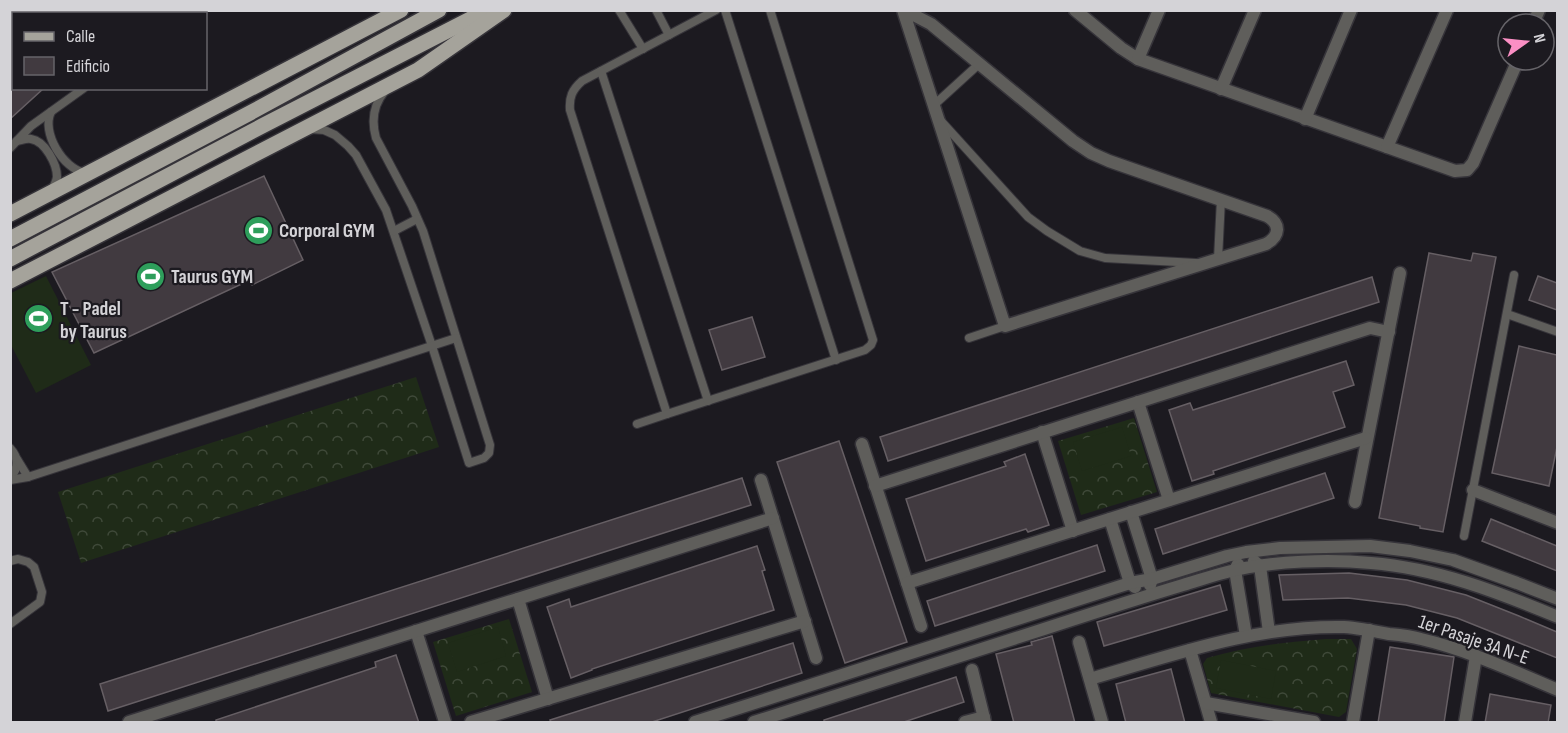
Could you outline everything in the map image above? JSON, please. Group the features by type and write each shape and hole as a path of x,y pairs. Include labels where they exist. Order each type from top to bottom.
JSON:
{"main road":[{"path":"10,214 401,10"},
{"path":"10,239 250,113 439,10"},
{"path":"10,259 488,10"},
{"path":"10,281 418,70 504,10"}],"street":[{"path":"904,10 926,21 1073,141 1091,153 1267,216 1274,220 1277,227 1276,234 1266,243 1005,326 904,10"},
{"path":"1075,10 1138,59 1455,171 1467,170 1473,163 1513,72"},
{"path":"1138,59 1159,10"},
{"path":"1221,89 1255,10"},
{"path":"1305,119 1352,10"},
{"path":"1387,147 1447,10"},
{"path":"1355,502 1400,273"},
{"path":"875,486 1370,328 1389,332"},
{"path":"1138,402 1169,500"},
{"path":"1042,432 1072,531"},
{"path":"907,583 1366,438"},
{"path":"862,444 921,626"},
{"path":"760,480 816,657"},
{"path":"1473,490 1557,523"},
{"path":"1131,512 1152,579 1146,596"},
{"path":"129,723 153,719 416,631 772,518"},
{"path":"1110,519 1130,583 1146,596"},
{"path":"695,723 1130,583 1152,579 1246,552 1280,548 1370,546 1410,551 1453,560 1557,599"},
{"path":"1246,552 1260,566 1269,632"},
{"path":"1246,552 1235,570 1246,636"},
{"path":"754,723 1146,596 1235,570 1260,566 1283,563 1372,563 1416,570 1455,579 1510,597 1557,617"},
{"path":"518,599 548,699"},
{"path":"471,723 508,717 548,699 805,621"},
{"name":"1er Pasaje 3A N-E","path":"1090,679 1246,636 1269,632 1346,627 1421,639 1476,656 1557,690"},
{"path":"1353,723 1369,630"},
{"path":"416,631 445,723"},
{"path":"1079,642 1102,723"},
{"path":"1190,650 1211,723"},
{"path":"1465,723 1476,656"},
{"path":"965,723 985,720 972,670"},
{"path":"1206,703 1314,723"}],"lane":[{"path":"619,10 643,49"},
{"path":"656,10 669,35"},
{"path":"667,414 570,110 570,100 571,93 582,81 716,10"},
{"path":"725,10 836,360"},
{"path":"637,424 836,360 865,350 871,345 872,336 770,10"},
{"path":"979,64 936,111 1029,217 1080,251 1105,258 1205,263"},
{"path":"601,71 708,401"},
{"path":"294,133 315,129 324,130 335,135 356,155 386,210 394,231 470,463 484,458 489,453 490,445 423,231 374,132 373,113 377,103 383,92 395,81"},
{"path":"13,145 31,126 81,90"},
{"path":"51,110 48,118 49,132 62,157 74,169 89,174"},
{"path":"13,145 31,139 43,145 56,170 55,185 49,194"},
{"path":"1218,259 1221,200"},
{"path":"394,231 417,219"},
{"path":"1464,536 1514,275"},
{"path":"1507,314 1557,332"},
{"path":"969,338 1005,326"},
{"path":"10,479 28,477 456,338"},
{"path":"10,448 28,477"},
{"path":"10,479 15,472 17,459"},
{"path":"10,561 18,559 34,567 42,591 40,602 10,624"}],"green space":[{"name":"T - Padel by Taurus","path":"46,276 91,365 36,393 11,345 11,293"},
{"path":"416,377 439,447 81,563 58,492"},
{"path":"1134,418 1157,492 1081,515 1058,441"},
{"path":"1122,427 1131,456 1082,471 1073,442"},
{"path":"509,619 532,692 456,716 433,642"},
{"path":"498,627 506,656 457,672 448,643"},
{"path":"1326,639 1351,639 1357,649 1346,712 1339,717 1211,693 1203,664 1207,658 1266,646"},
{"path":"1221,660 1276,671 1271,699 1216,688"}],"building":[{"path":"10,88 12,90 42,90 10,119"},
{"name":"Taurus GYM","path":"264,176 303,260 252,285 250,280 94,353 52,272"},
{"path":"1429,253 1471,261 1473,253 1496,257 1443,532 1379,518"},
{"path":"1538,276 1557,283 1557,310 1529,300"},
{"path":"1372,277 1379,302 888,461 880,437"},
{"path":"752,317 765,357 722,370 709,330"},
{"path":"1519,346 1557,355 1557,447 1549,486 1492,473"},
{"path":"1346,361 1354,385 1333,392 1345,427 1213,471 1214,474 1192,481 1169,410 1190,403 1193,410"},
{"path":"839,441 907,642 845,663 777,462"},
{"path":"1025,454 1049,525 1028,532 1026,529 926,561 906,499 1006,466 1004,462"},
{"path":"1325,473 1334,498 1163,554 1155,529"},
{"path":"742,478 751,505 108,711 100,684"},
{"path":"1491,519 1557,546 1557,571 1482,541"},
{"path":"1097,545 1105,571 935,626 927,601"},
{"path":"757,546 774,610 592,669 571,678 547,607 569,599 571,607"},
{"path":"1349,573 1407,580 1466,595 1519,616 1557,632 1557,658 1457,618 1406,605 1348,598 1283,600 1279,575"},
{"path":"1220,585 1227,610 1104,646 1097,622"},
{"path":"1052,636 1075,723 1014,723 996,654 1032,645 1031,642"},
{"path":"793,643 802,673 649,723 551,723 550,720"},
{"path":"1390,647 1454,657 1444,723 1378,723"},
{"path":"396,655 419,723 216,723 216,720 376,667 375,662"},
{"path":"1171,669 1185,723 1126,723 1116,684"},
{"path":"956,677 964,702 901,723 824,723 824,720"},
{"path":"1490,694 1551,705 1548,723 1485,723"}],"place":[{"name":"Corporal GYM","path":"258,230"},
{"name":"Taurus GYM","path":"150,276"},
{"name":"T - Padel by Taurus","path":"39,319"}]}
